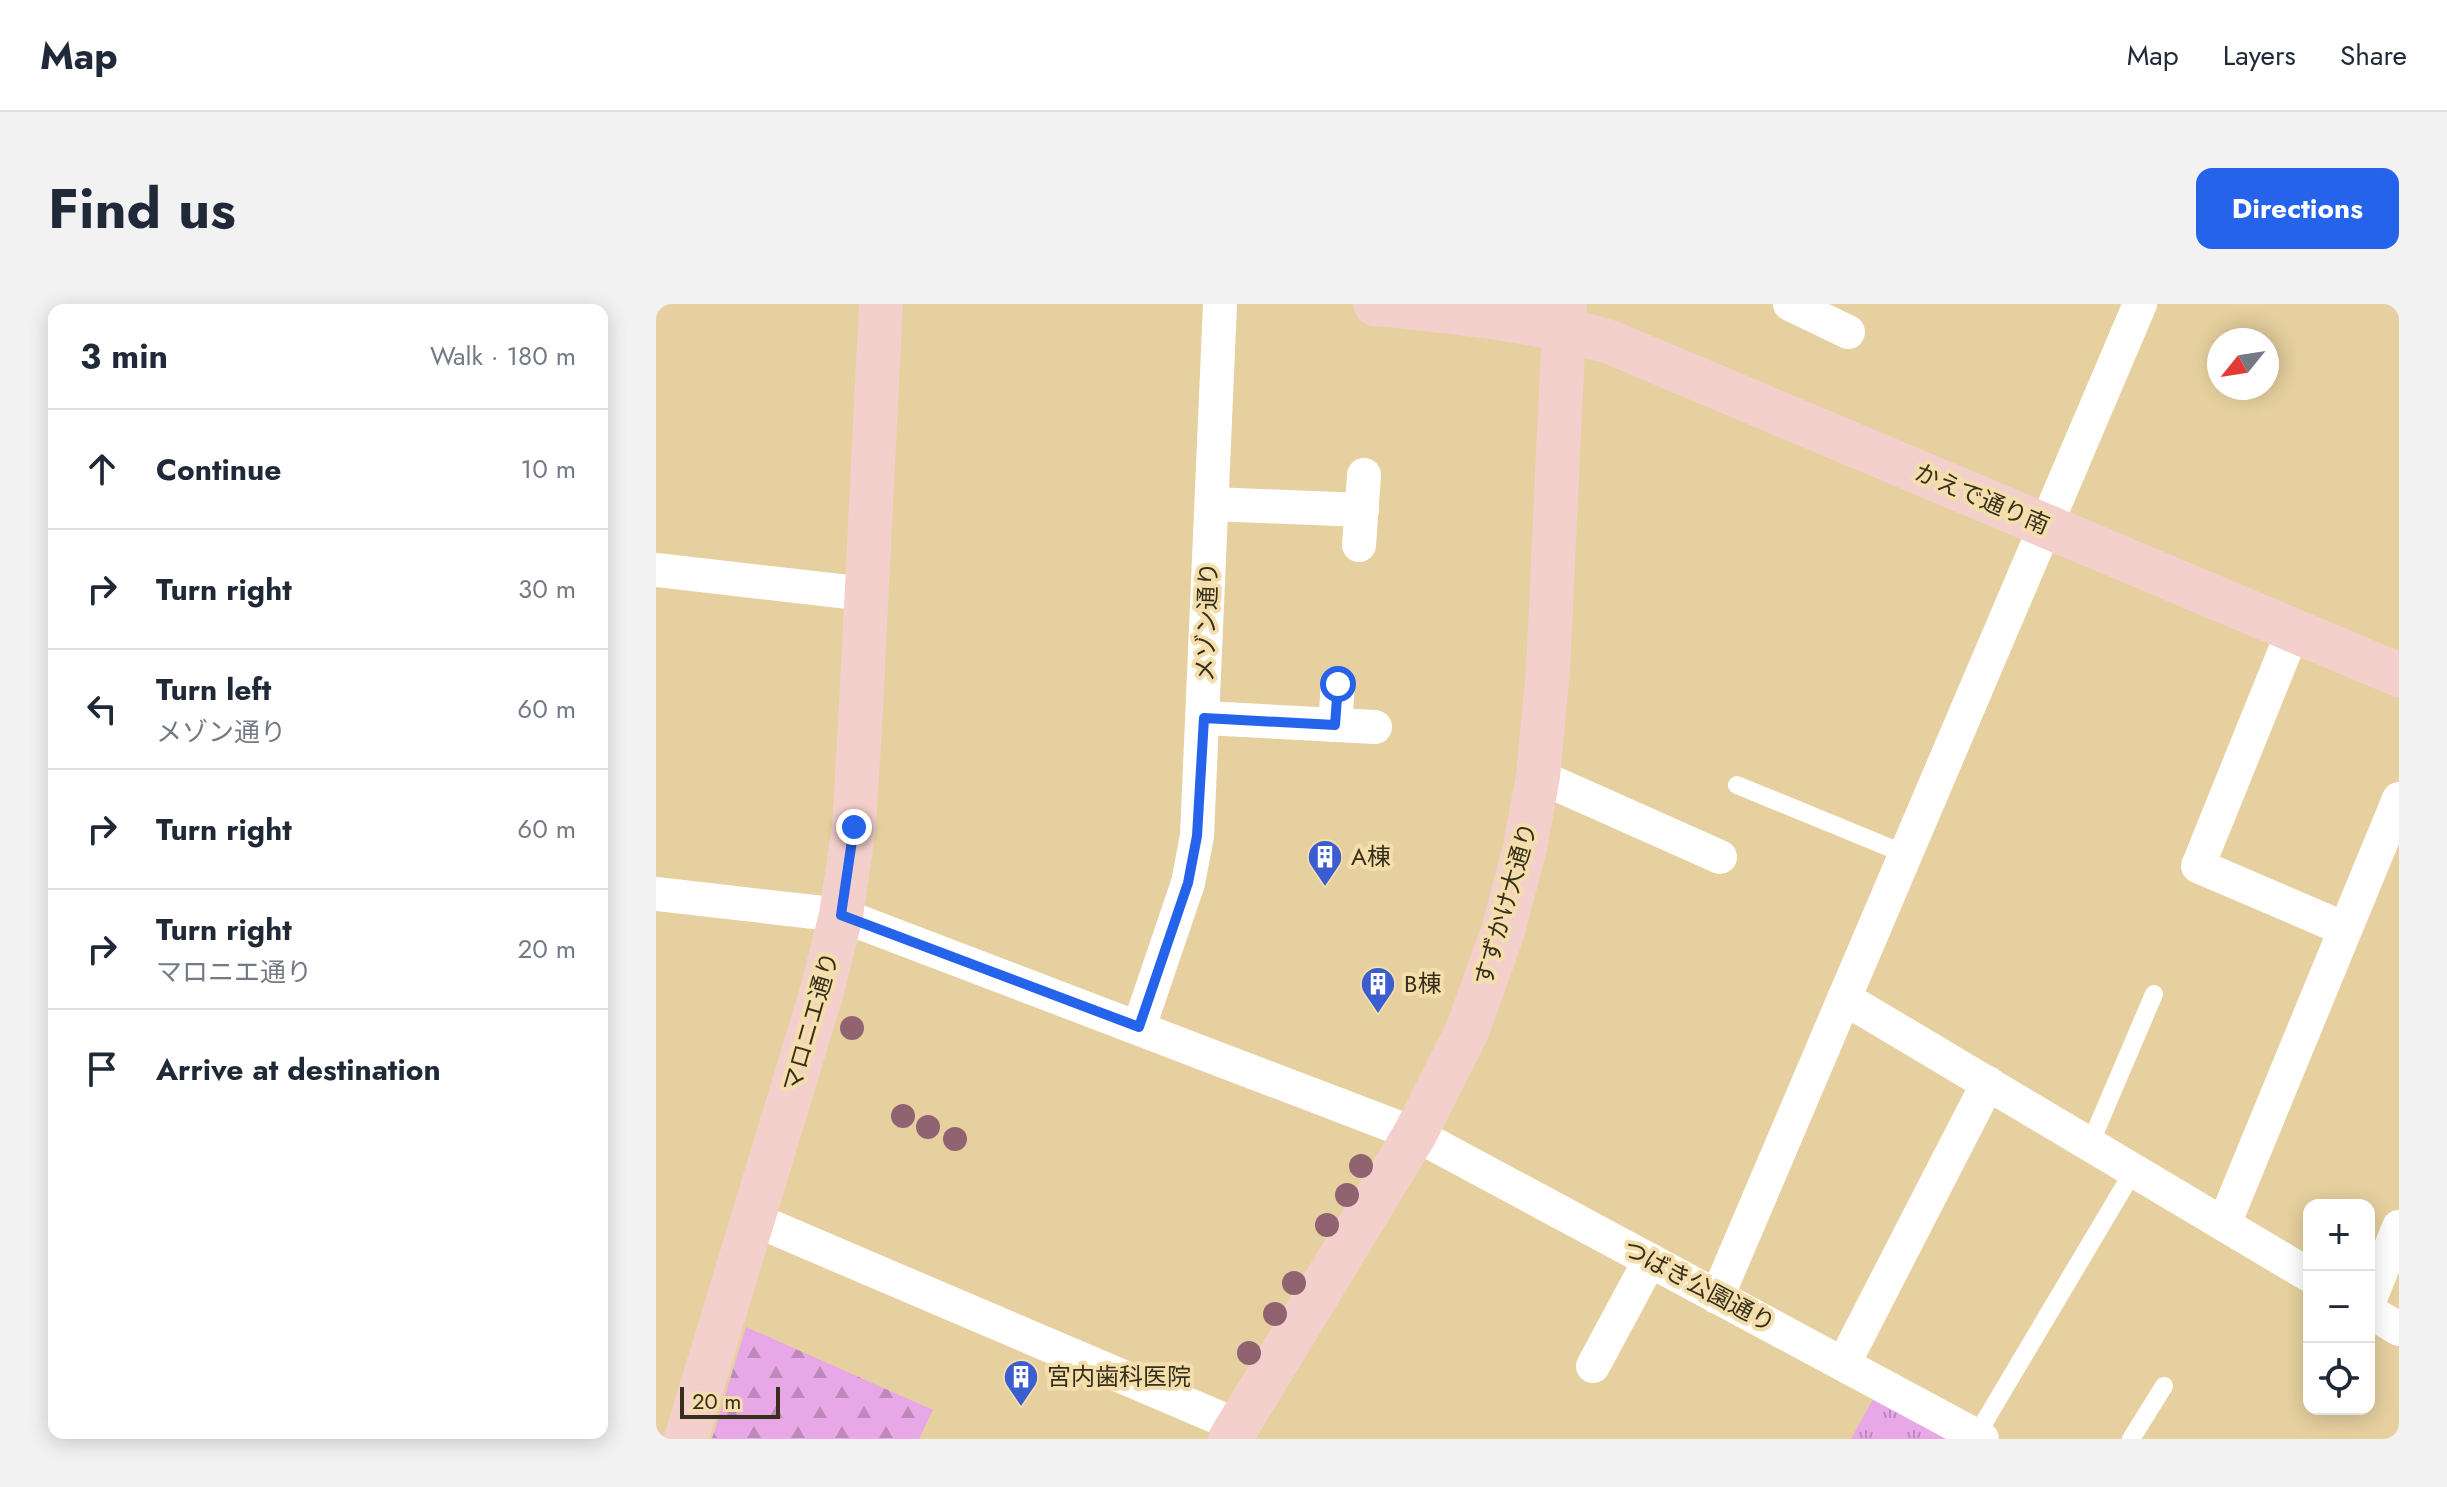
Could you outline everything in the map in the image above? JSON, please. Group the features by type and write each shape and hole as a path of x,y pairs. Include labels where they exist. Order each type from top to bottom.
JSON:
{"street":[{"name":"マロニエ通り","path":"686,1439 822,991 841,915 854,827 881,304"},
{"name":"メゾン通り","path":"1139,1027 1188,883 1197,836 1220,304"},
{"name":"かえで通り南","path":"1375,304 1502,317 1564,316 1610,342 2399,675"},
{"path":"1717,1297 2140,304"},
{"name":"すずかけ大通り","path":"1244,1435 1415,1134 1467,1031 1503,931 1525,847 1538,776 1548,671 1564,316"},
{"path":"1359,545 1364,475"},
{"path":"1212,504 1362,510"},
{"path":"656,570 866,594"},
{"path":"2293,631 2198,866 2345,929"},
{"path":"1335,725 1338,684"},
{"path":"1204,718 1375,727"},
{"path":"1538,776 1720,857"},
{"path":"2224,1224 2399,799"},
{"name":"つばき公園通り","path":"659,904 841,915 1415,1134 1979,1437"},
{"path":"1844,998 2303,1271"},
{"path":"1844,1363 1988,1083"},
{"path":"753,1219 1244,1435"},
{"path":"2375,1286 2399,1227"},
{"path":"1593,1366 1650,1260"},
{"path":"2375,1315 2399,1329"}],"lane":[{"path":"1737,785 1905,854"},
{"path":"2090,1144 2154,994"},
{"path":"1979,1437 2134,1170"},
{"path":"2131,1439 2164,1386"}],"green space":[{"path":"746,1327 933,1410 919,1439 712,1439"},
{"path":"1873,1399 1948,1439 1851,1439"}],"place":[{"name":"A棟","path":"1325,888"},
{"name":"B棟","path":"1378,1015"},
{"name":"宮内歯科医院","path":"1021,1408"}],"route":[{"path":"854,827 841,915 1139,1027 1188,883 1197,836 1204,718 1335,725 1338,684"}]}
